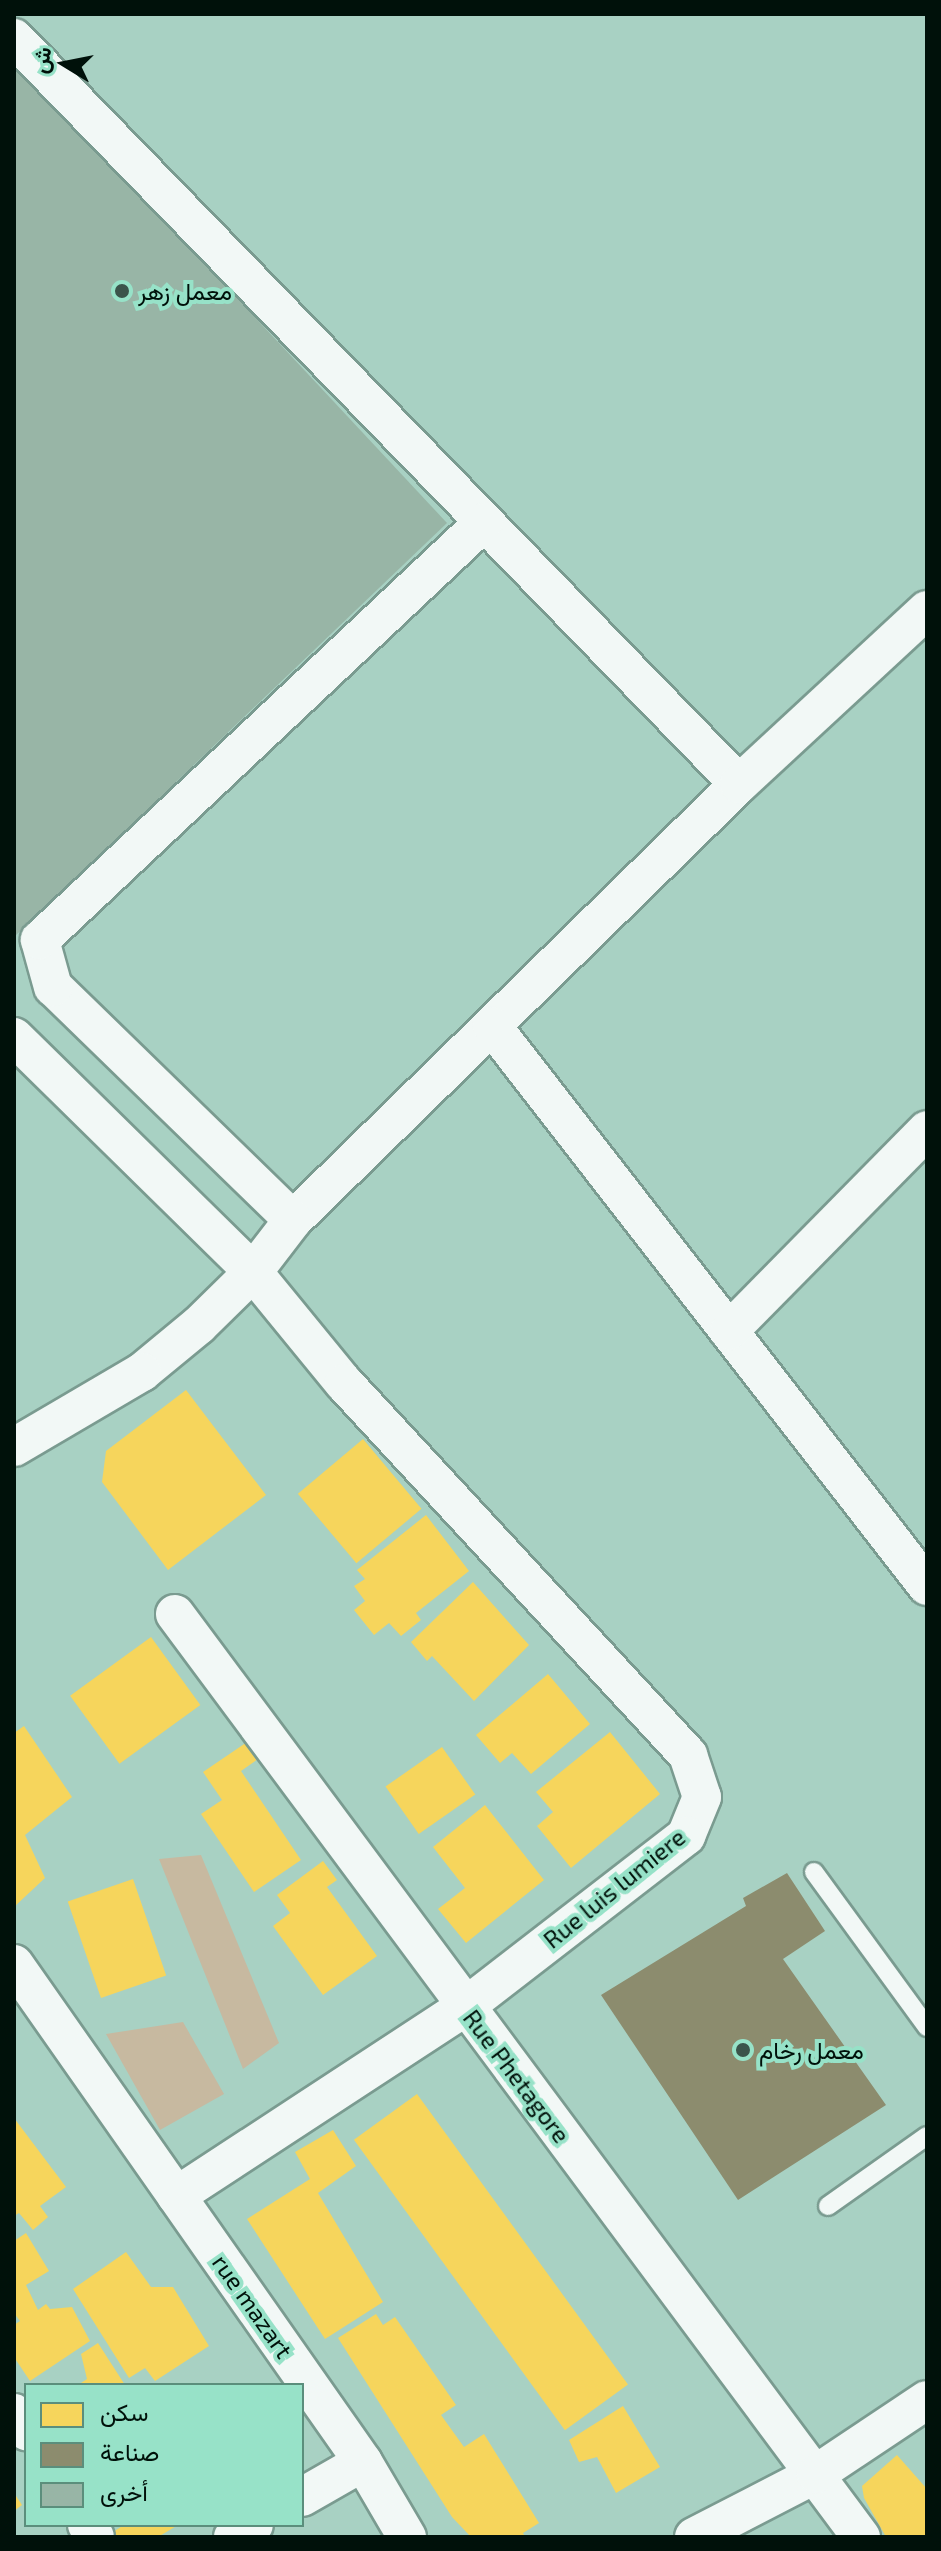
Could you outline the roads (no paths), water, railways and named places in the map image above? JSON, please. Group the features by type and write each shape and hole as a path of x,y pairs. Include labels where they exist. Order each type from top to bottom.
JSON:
{"street":[{"path":"14,38 739,784"},
{"path":"293,1220 53,987 40,940 484,522"},
{"path":"14,1447 142,1372 253,1272 293,1220 739,784 927,610"},
{"path":"492,1026 924,1575"},
{"name":"Rue luis lumiere","path":"14,1037 253,1272 344,1383 688,1755 702,1797 686,1836 465,2007 176,2196"},
{"path":"729,1331 927,1130"},
{"name":"Rue Phetagore","path":"175,1614 861,2537"},
{"name":"rue mazart","path":"14,1964 363,2462 407,2537"},
{"path":"694,2537 816,2474 927,2400"},
{"path":"304,2496 363,2462"},
{"path":"233,2537 250,2527"}],"lane":[{"path":"814,1872 927,2027"},
{"path":"828,2206 927,2136"}],"place":[{"name":"معمل زهر","path":"122,291"},
{"name":"معمل رخام","path":"743,2050"}]}
